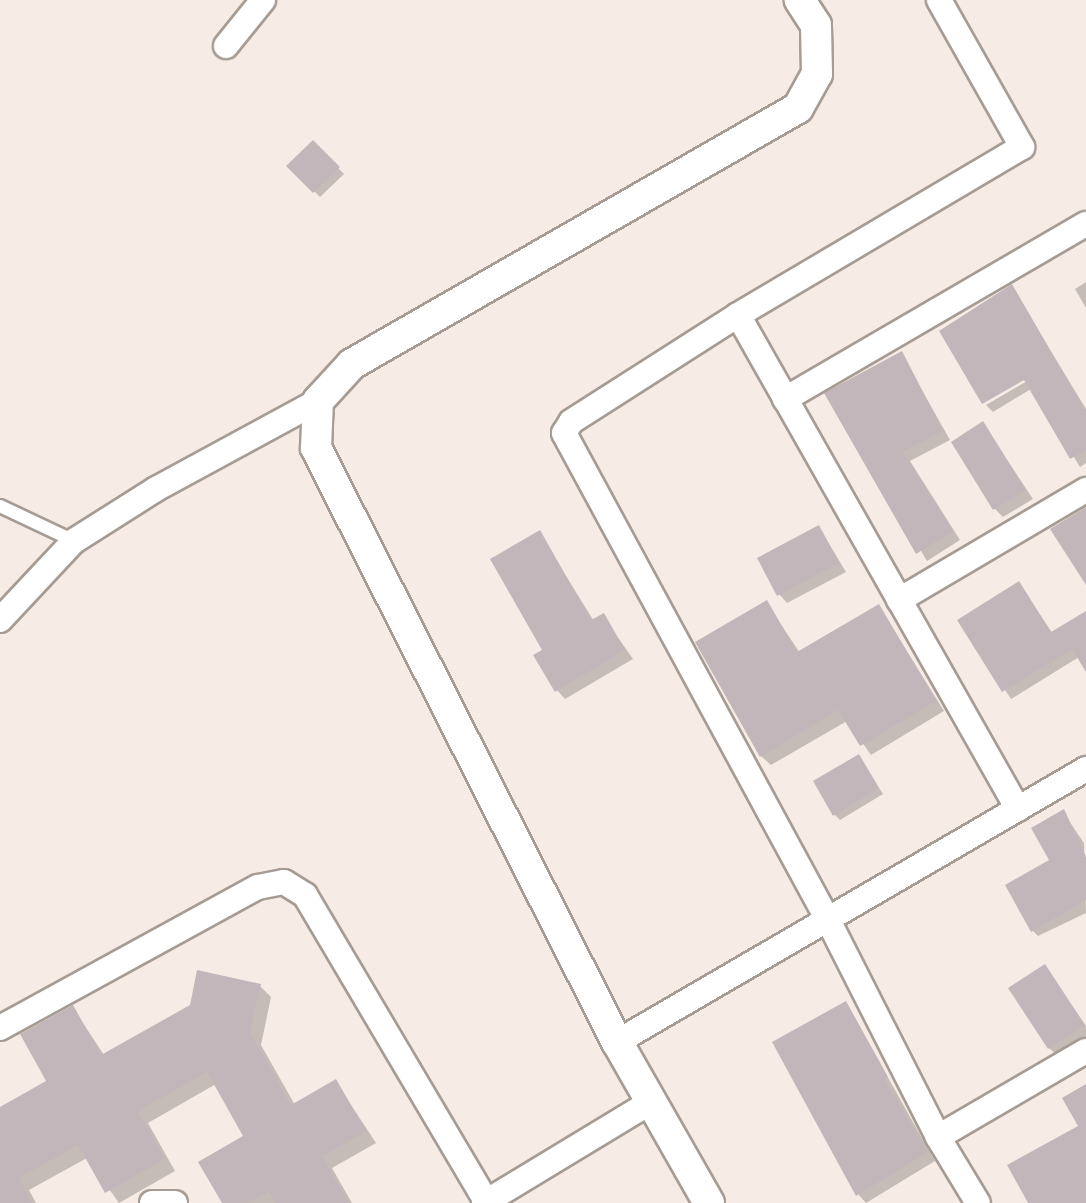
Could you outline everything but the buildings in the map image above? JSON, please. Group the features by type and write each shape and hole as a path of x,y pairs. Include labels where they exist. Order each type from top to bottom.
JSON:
{"street":[{"path":"226,46 263,0"},
{"path":"0,620 74,541 156,489 318,401 352,364 798,108 817,74 816,25 800,0"},
{"path":"939,0 1022,147 738,315 571,422 565,439 829,922 938,1137 978,1203"},
{"path":"785,399 1086,224"},
{"path":"738,315 1018,809"},
{"path":"318,401 316,448 617,1042 709,1203"},
{"path":"899,600 1086,490"},
{"path":"617,1042 829,922 1086,769"},
{"path":"0,1028 258,887 284,882 305,895 486,1203 651,1102"},
{"path":"938,1137 1086,1051"},
{"path":"152,1203 175,1203"}],"lane":[{"path":"0,506 74,541"}]}
